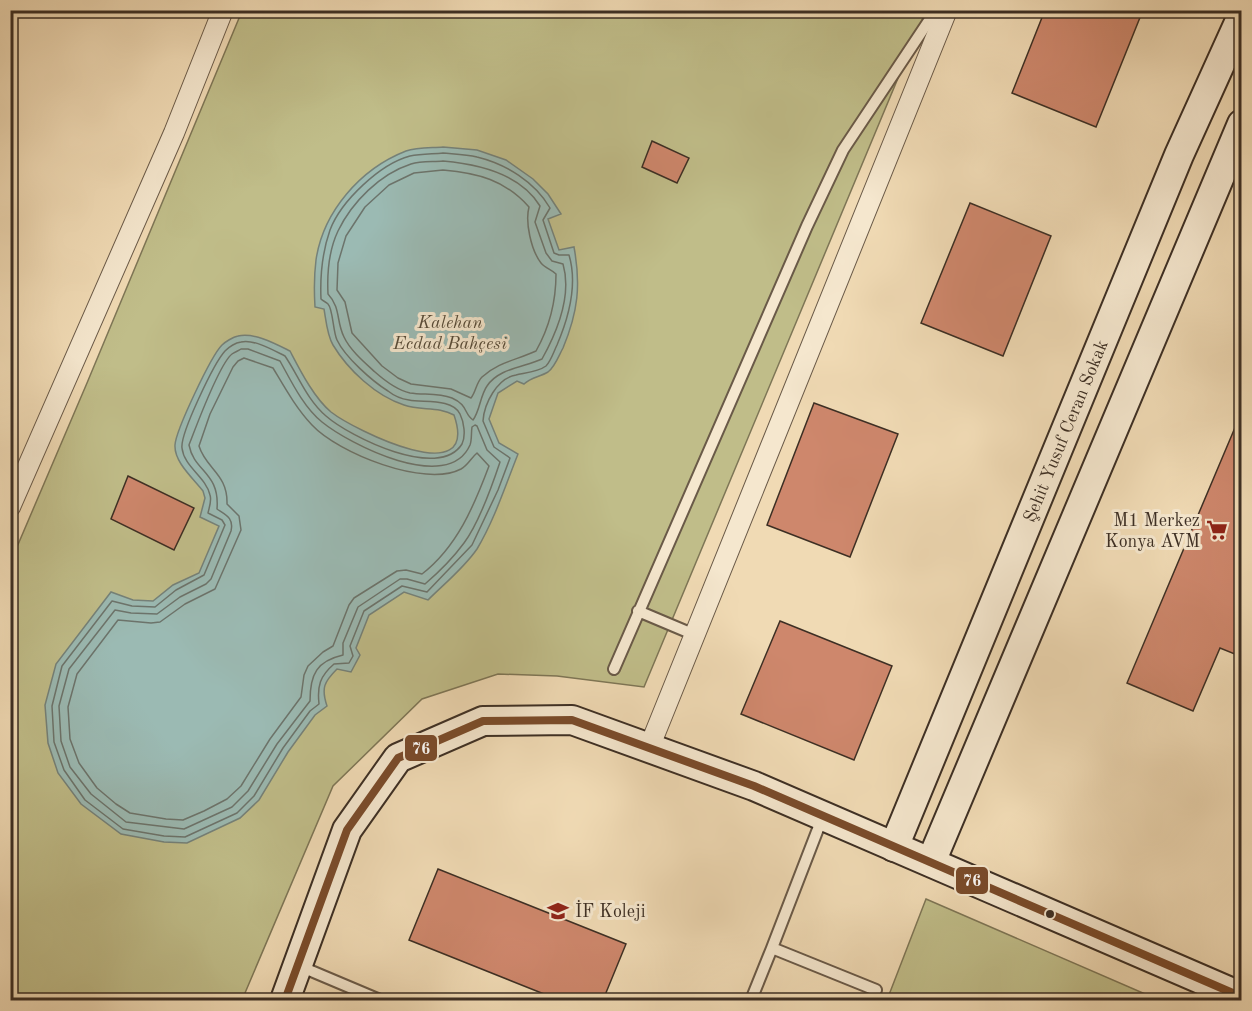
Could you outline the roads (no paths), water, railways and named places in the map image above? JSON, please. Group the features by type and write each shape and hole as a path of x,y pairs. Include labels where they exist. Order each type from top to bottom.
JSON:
{"street":[{"path":"10,507 174,132 223,10"},
{"path":"649,748 947,10"},
{"name":"Şehit Yusuf Ceran Sokak","path":"894,847 1179,155 1242,16"},
{"path":"931,862 1242,124"},
{"path":"285,1000 346,830 398,758 483,721 572,720 754,786 1242,997"}],"lane":[{"path":"614,669 807,226 843,150 936,10"},
{"path":"638,611 694,635"},
{"path":"751,1000 823,816"},
{"path":"772,948 876,990"},
{"path":"297,965 380,1000"}],"water":[{"path":"443,147 477,150 506,160 533,179 548,194 561,214 548,219 559,250 574,247 576,261 578,286 575,310 557,361 548,372 524,384 517,381 498,393 489,419 499,443 518,454 489,527 472,556 428,600 404,592 369,615 356,648 360,655 351,672 337,669 329,678 324,690 327,706 315,715 288,752 259,800 240,818 187,843 164,842 121,834 81,804 58,773 48,743 45,705 56,664 111,592 133,600 153,601 173,585 199,573 219,526 200,517 205,498 203,491 181,464 175,445 195,394 210,363 222,345 244,335 265,339 290,351 313,392 331,412 387,441 411,450 433,453 449,450 457,438 454,415 442,410 410,407 394,401 373,389 355,373 331,341 324,309 315,307 315,266 320,242 335,209 346,194 359,181 389,159 410,150"}],"place":[{"name":"M1 Merkez Konya AVM","path":"1217,530"},
{"name":"İF Koleji","path":"558,911"}],"park label":[{"name":"Kalehan Ecdad Bahçesi","path":"450,332"}]}
